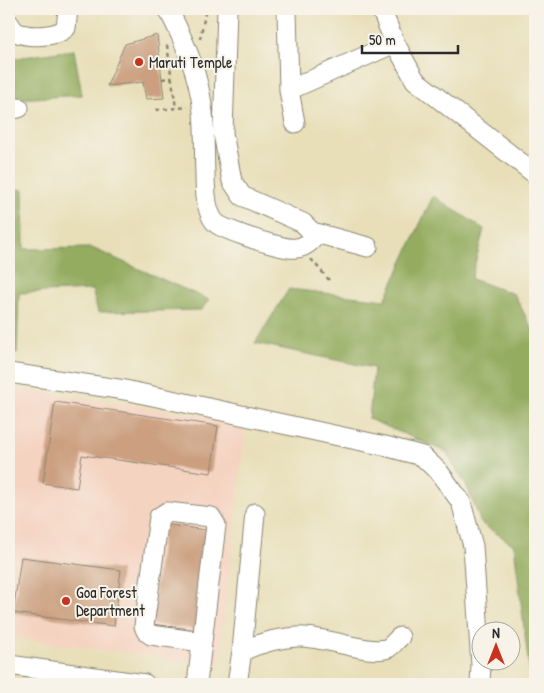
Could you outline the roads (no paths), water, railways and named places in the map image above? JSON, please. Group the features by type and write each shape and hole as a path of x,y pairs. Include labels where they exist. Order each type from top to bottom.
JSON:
{"street":[{"path":"9,23 14,31 27,36 60,33 66,28 68,9"},
{"path":"168,9 185,42 194,70 203,112 205,188 212,216 217,224 262,242 295,250 310,238 368,247"},
{"path":"226,9 223,133 232,181 242,196 303,224 310,238"},
{"path":"287,9 290,90 296,123"},
{"path":"381,9 395,43 415,80 535,174"},
{"path":"290,90 395,43"},
{"path":"9,373 125,390 385,446 422,456 440,472 461,502 473,546 481,665 480,684"},
{"path":"197,684 216,525 211,517 167,512 159,517 144,626 151,635 202,642"},
{"path":"237,684 242,651 255,513"},
{"path":"242,651 262,642 299,637 336,641 371,650 389,648 400,637"},
{"path":"19,673 56,678 145,684"}],"place":[{"name":"Maruti Temple","path":"139,62"},
{"name":"Goa Forest Department","path":"66,601"}]}
